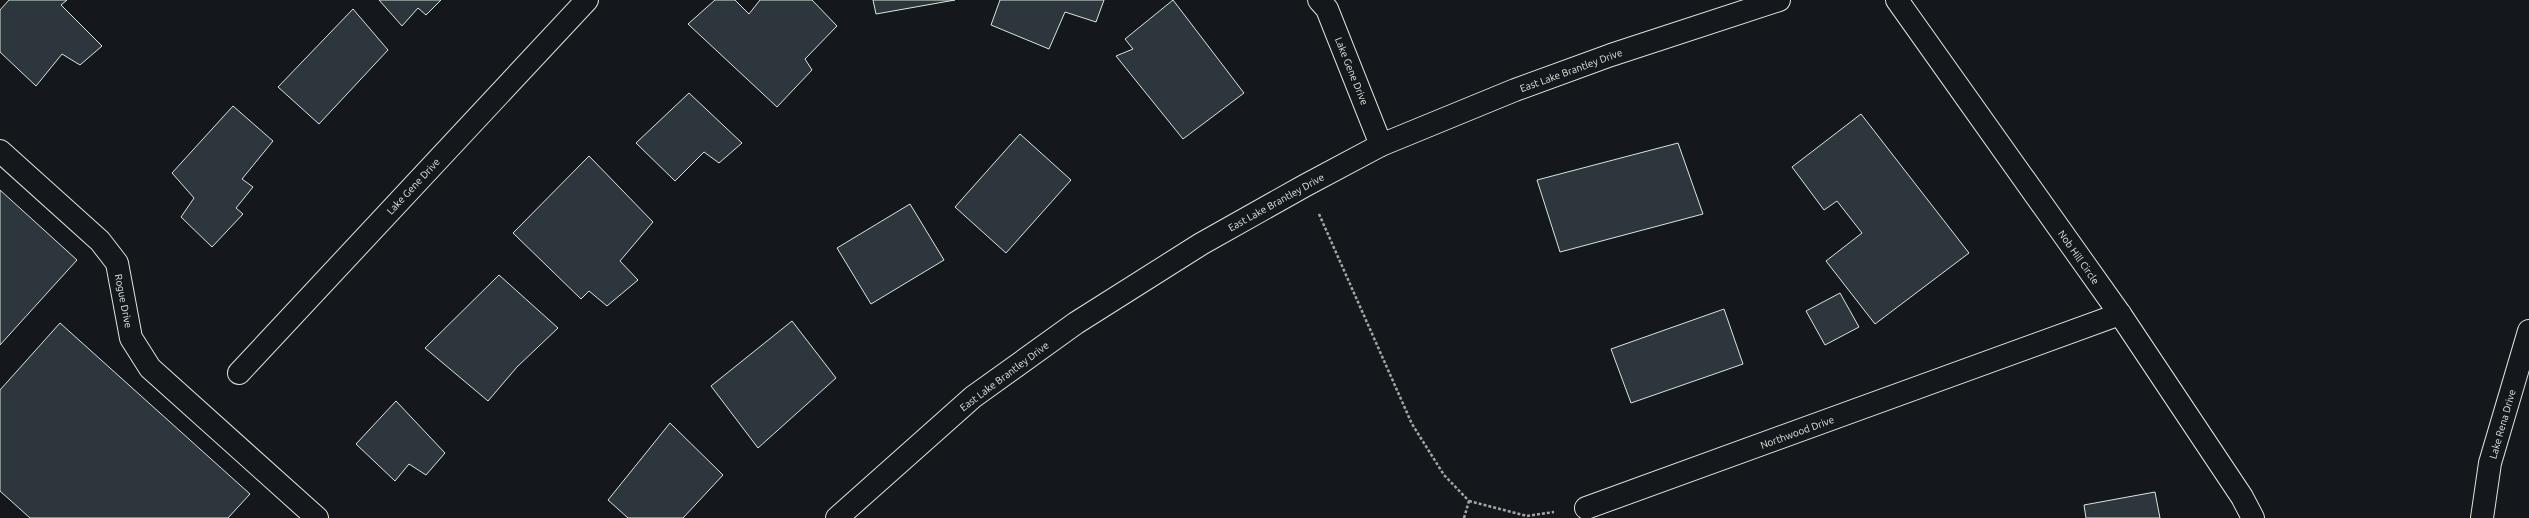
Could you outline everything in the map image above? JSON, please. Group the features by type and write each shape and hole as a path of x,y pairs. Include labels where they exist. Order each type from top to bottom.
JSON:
{"street":[{"name":"Lake Gene Drive","path":"239,373 587,0"},
{"name":"Lake Gene Drive","path":"1319,0 1327,9 1381,145"},
{"name":"East Lake Brantley Drive","path":"837,518 973,397 1076,323 1201,244 1306,185 1381,145 1522,87 1779,0"},
{"name":"Nob Hill Circle","path":"1897,0 2120,314 2242,496 2253,518"},
{"name":"Rogue Drive","path":"0,151 100,241 117,263 131,338 150,368 317,518"},
{"name":"Northwood Drive","path":"1586,508 2120,314"},
{"name":"Lake Rena Drive","path":"2482,518 2490,463 2529,332"}],"path":[{"path":"1306,185 1412,424 1444,475 1469,501 1527,516 1586,508"},
{"path":"1464,518 1469,501"}],"building":[{"path":"9,0 67,0 61,5 102,46 80,65 62,54 36,86 0,52 0,10"},
{"path":"379,0 441,0 426,15 418,8 402,26"},
{"path":"715,0 735,0 749,14 760,0 812,0 837,26 805,59 812,70 777,107 688,24"},
{"path":"873,0 955,0 876,14"},
{"path":"1000,0 1104,0 1096,22 1065,12 1049,49 991,25"},
{"path":"1173,0 1244,93 1183,139 1116,56 1133,49 1125,39"},
{"path":"353,9 388,50 319,124 278,87"},
{"path":"689,93 742,143 719,163 704,152 675,181 636,143"},
{"path":"233,106 273,141 242,179 253,187 236,208 243,214 212,247 181,217 194,198 172,173"},
{"path":"1861,114 1969,253 1875,324 1826,261 1862,233 1837,201 1824,210 1792,167"},
{"path":"1020,134 1071,180 1006,253 955,207"},
{"path":"1678,143 1703,214 1560,252 1537,180"},
{"path":"589,156 653,222 620,261 638,280 607,306 589,291 581,299 513,233"},
{"path":"0,190 77,260 0,345"},
{"path":"910,204 944,260 871,304 837,248"},
{"path":"499,275 558,328 517,367 488,401 425,348"},
{"path":"1840,293 1859,327 1825,345 1806,311"},
{"path":"1724,309 1743,364 1631,403 1611,349"},
{"path":"792,321 836,378 758,448 711,386"},
{"path":"60,323 250,494 228,518 30,518 0,491 0,390"},
{"path":"396,401 445,453 426,475 409,464 395,481 356,444"},
{"path":"670,423 723,475 683,518 628,518 608,500"},
{"path":"2155,492 2160,518 2086,518 2084,505"}]}
